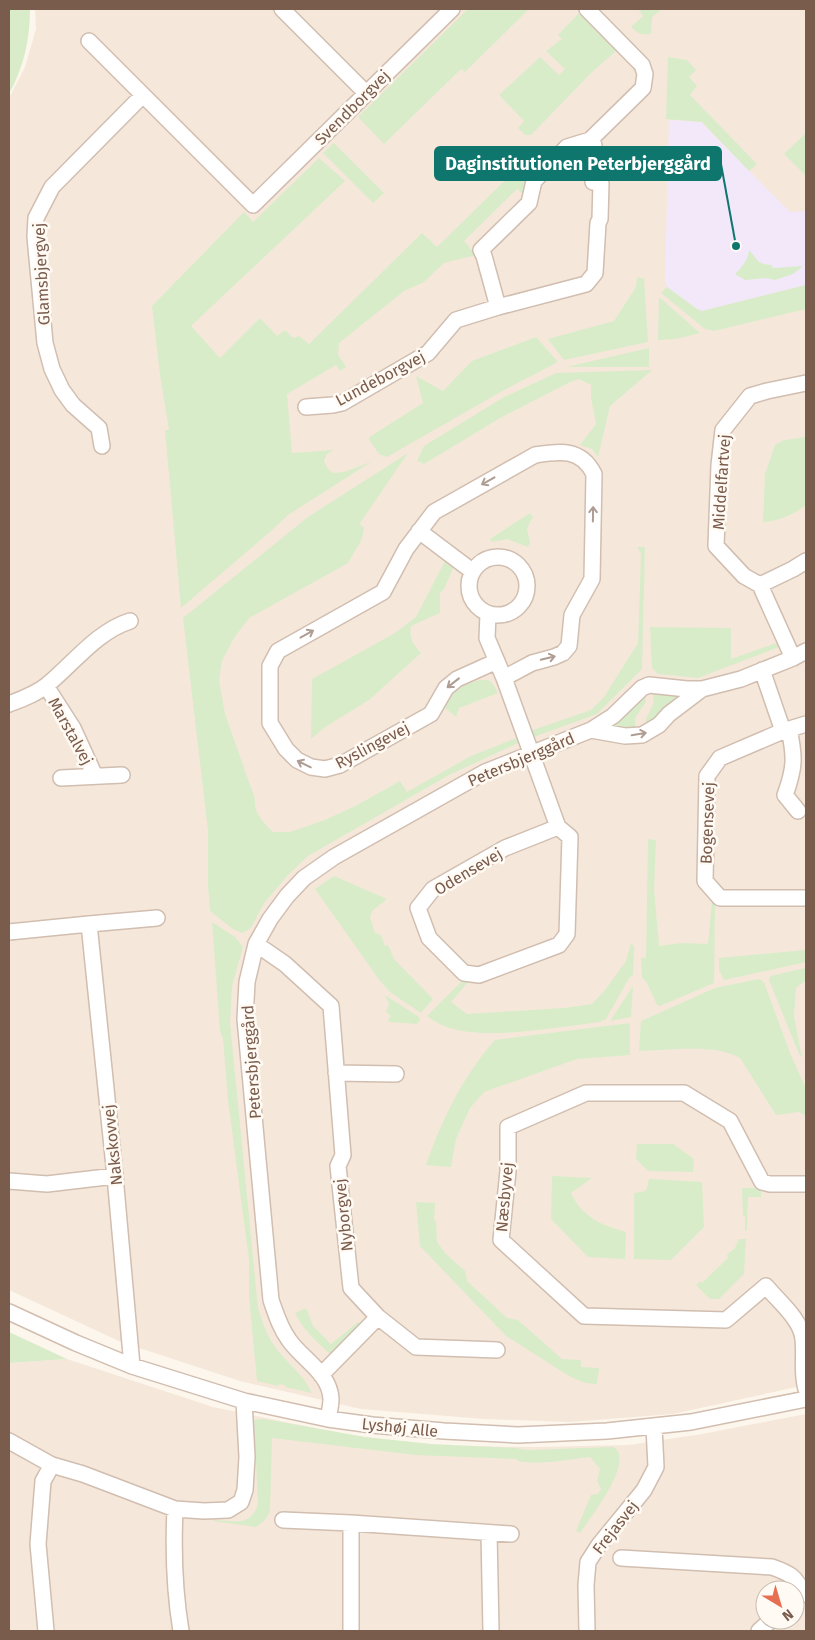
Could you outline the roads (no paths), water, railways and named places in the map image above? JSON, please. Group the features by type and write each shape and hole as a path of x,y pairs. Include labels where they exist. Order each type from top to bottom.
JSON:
{"street":[{"path":"282,9 366,93"},
{"name":"Svendborgvej","path":"143,95 253,205 452,9"},
{"path":"498,307 485,258 481,250 529,203 534,181 567,147 590,140 643,88 645,74 642,65 587,9"},
{"path":"89,41 143,95"},
{"name":"Glamsbjergvej","path":"102,446 98,428 73,405 62,390 52,369 45,343 35,237 36,218 52,187 143,95"},
{"name":"Lundeborgvej","path":"306,407 333,405 342,402 428,353 456,320 586,284 595,273 601,183 593,182 594,145 590,140"},
{"name":"Middelfartvej","path":"760,585 744,576 716,546 719,465 723,430 750,396 806,383"},
{"name":"Ryslingevej","path":"497,661 458,679 446,688 431,714 340,765 324,769 311,767 297,760 286,749 270,723 270,666 278,651 383,592 406,549 434,512 535,455 553,452 574,454 589,464 594,474 592,579 572,615 569,646 563,653 532,663 504,678"},
{"path":"419,531 472,572"},
{"path":"494,557 503,557 516,562 525,576 527,590 520,606 505,615 494,616 475,605 468,588 472,572 484,560 494,557"},
{"path":"800,655 760,585 806,561"},
{"path":"488,614 487,638 531,752"},
{"name":"Marstalvej","path":"9,704 24,699 46,686 102,635 116,625 130,621"},
{"name":"Petersbjerggård","path":"328,1419 330,1399 328,1386 321,1375 289,1340 279,1324 272,1300 245,1019 246,982 256,944 270,919 287,896 304,878 334,857 485,772 531,752 591,730 613,716 642,688 649,685 702,689 741,679 800,655"},
{"path":"762,670 793,749 793,774 785,795 798,811"},
{"name":"Marstalvej","path":"46,686 73,728 95,776"},
{"name":"Petersbjerggård","path":"591,730 625,736 642,735 659,726 669,714 702,689"},
{"name":"Bogensevej","path":"806,724 786,730 720,758 708,776 705,836 705,881 720,898 806,898"},
{"name":"Odensevej","path":"531,752 558,827 570,837 567,934 559,945 479,975 464,973 429,938 418,908 434,889 505,848 558,827"},
{"name":"Marstalvej","path":"61,778 122,775"},
{"path":"9,932 158,918"},
{"name":"Nakskovvej","path":"89,924 132,1366"},
{"name":"Nyborgvej","path":"256,944 285,964 331,1006 343,1155 338,1166 350,1288 378,1317 416,1347 497,1350"},
{"path":"336,1074 396,1074"},
{"name":"Næsbyvej","path":"806,1184 762,1182 730,1121 684,1093 586,1093 508,1127 508,1171 500,1240 584,1316 726,1320 766,1286 796,1321 803,1337 803,1379 806,1389"},
{"path":"9,1181 47,1184 115,1176"},
{"name":"Lyshøj Alle","path":"9,1312 132,1366 244,1401 328,1419 435,1430 518,1435 654,1427 691,1422 806,1399"},
{"path":"321,1375 378,1317"},
{"path":"9,1441 52,1465 84,1474 174,1509 228,1510 241,1502 245,1490 247,1457 244,1401"},
{"name":"Frejasvej","path":"587,1631 586,1585 588,1562 599,1545 644,1490 656,1467 654,1427"},
{"path":"46,1631 38,1544 43,1481 52,1465"},
{"path":"174,1509 175,1593 181,1631"},
{"path":"283,1520 511,1534"},
{"path":"350,1631 351,1523"},
{"path":"489,1533 491,1631"},
{"name":"Frejasvej","path":"621,1558 772,1567 785,1572 797,1580"}],"place":[{"name":"Daginstitutionen Peterbjerggård","path":"736,246"}]}
